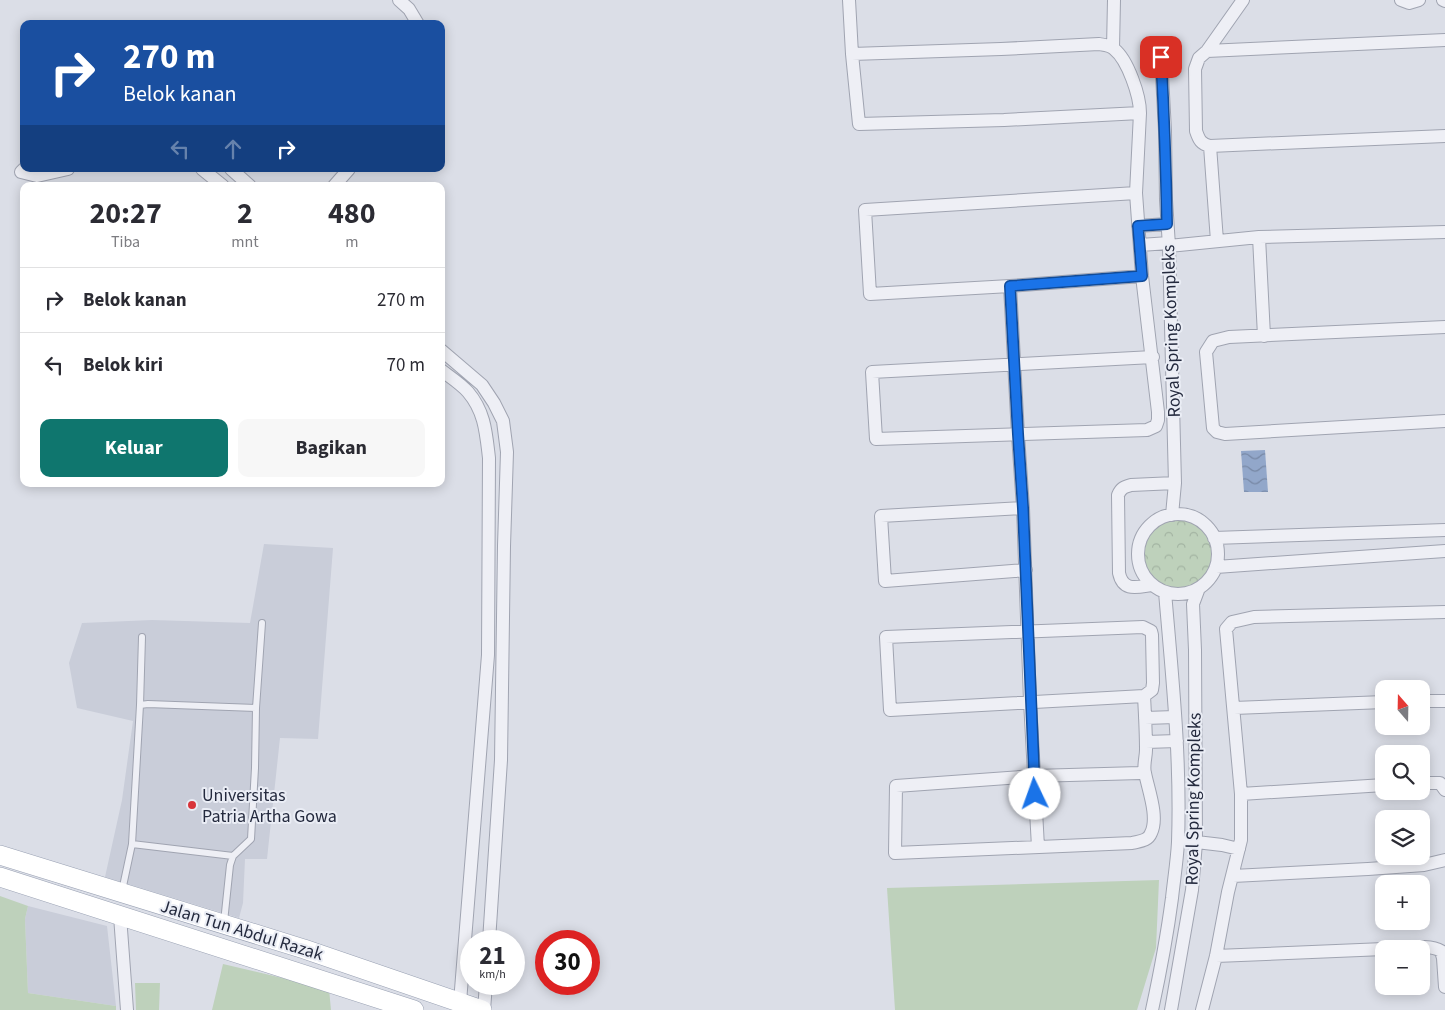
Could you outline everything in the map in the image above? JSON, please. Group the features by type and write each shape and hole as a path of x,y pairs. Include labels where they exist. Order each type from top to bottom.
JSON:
{"main road":[{"name":"Jalan Tun Abdul Razak","path":"0,855 304,949 483,1010"},
{"name":"Jalan Tun Abdul Razak","path":"0,877 414,1010"}],"street":[{"path":"399,0 409,9 416,20"},
{"path":"849,0 859,124 1004,120 1140,113"},
{"path":"1114,0 1114,48"},
{"path":"1244,0 1207,51 1199,58 1195,69 1196,131 1199,140 1203,144 1210,146 1445,136"},
{"path":"1401,0 1409,4 1419,0"},
{"path":"1207,51 1445,40"},
{"path":"852,54 1099,44 1114,48 1119,54 1138,92 1140,113 1136,194 1142,276 1153,357 1158,420 1156,426 1152,428 876,439 872,372 1153,357"},
{"name":"Royal Spring Kompleks","path":"1161,57 1169,244 1175,483 1172,515"},
{"path":"1210,146 1217,241"},
{"path":"21,172 37,176 55,172"},
{"path":"206,172 218,182"},
{"path":"234,172 246,182"},
{"path":"338,182 346,172"},
{"path":"1136,194 865,210 870,294 1142,276"},
{"path":"1138,226 1167,224"},
{"path":"1140,246 1259,237 1445,232"},
{"path":"1259,237 1264,336"},
{"path":"1010,286 1023,508 1030,701 1038,847"},
{"path":"1445,327 1219,338 1213,341 1206,352 1213,428 1217,432 1225,434 1445,421"},
{"path":"445,354 482,386 494,403 503,422 507,452 501,760 490,930"},
{"path":"445,373 468,391 482,412 489,458 488,655 460,1002"},
{"path":"1152,585 1129,587 1124,585 1121,580 1119,573 1118,495 1124,487 1175,483"},
{"path":"1023,508 881,516 885,581 1026,570"},
{"path":"1172,515 1187,516 1200,521 1214,538 1218,552 1216,567 1212,575 1199,588 1183,594 1165,592 1152,585 1146,580 1139,566 1138,551 1142,536 1152,525 1164,517 1172,515"},
{"path":"1214,538 1445,530"},
{"path":"1216,567 1445,551"},
{"name":"Royal Spring Kompleks","path":"1171,1010 1192,890 1196,842 1193,604 1199,588"},
{"name":"Royal Spring Kompleks","path":"1152,1010 1169,919 1178,840 1176,718 1165,592"},
{"path":"1202,1010 1216,956 1228,892 1241,840 1242,794 1226,629 1232,622 1267,616 1445,612"},
{"path":"1144,627 1151,631 1152,635 1153,683 1152,690 1144,696 890,710 886,637 1144,627"},
{"path":"1144,696 1146,742 1146,764 1144,770 1154,818 1151,835 1146,840 1132,843 896,853 896,786 1034,776 1140,773 1144,770"},
{"path":"1430,701 1445,701"},
{"path":"1234,708 1375,702"},
{"path":"1145,718 1176,718"},
{"path":"1146,742 1177,742"},
{"path":"1430,783 1440,783 1445,790"},
{"path":"1242,794 1375,786"},
{"path":"1178,840 1239,849"},
{"path":"1233,876 1424,865 1445,860"},
{"path":"120,916 127,1010"},
{"path":"1430,948 1436,948 1441,951 1445,987"},
{"path":"1216,956 1375,949"},
{"path":"483,1010 485,995"}],"lane":[{"path":"224,924 230,865 233,856 251,839 256,708 262,623"},
{"path":"122,893 132,844 142,637"},
{"path":"140,705 256,708"},
{"path":"132,844 233,856"}],"shaded area":[{"path":"264,544 333,548 318,739 280,738 267,859 245,859 243,903 239,918 105,877 122,800 133,721 77,708 69,663 82,623 152,620 250,623"},
{"path":"28,906 107,926 116,1006 28,993 25,919"}],"green space":[{"path":"1177,518 1197,524 1207,534 1213,554 1207,574 1197,584 1177,590 1157,584 1147,574 1141,554 1147,534 1157,524"},
{"path":"1159,880 1156,948 1137,1010 895,1010 887,888"},
{"path":"0,896 28,906 25,919 28,993 116,1006 116,1010 0,1010"},
{"path":"223,964 329,989 331,1010 212,1010"},
{"path":"135,983 160,983 159,1010 136,1010"}],"water":[{"path":"1265,450 1268,492 1244,492 1241,451"}],"place":[{"name":"Universitas Patria Artha Gowa","path":"192,805"}],"route":[{"path":"1035,794 1023,508 1010,286 1142,276 1138,226 1167,224 1161,57"}]}
